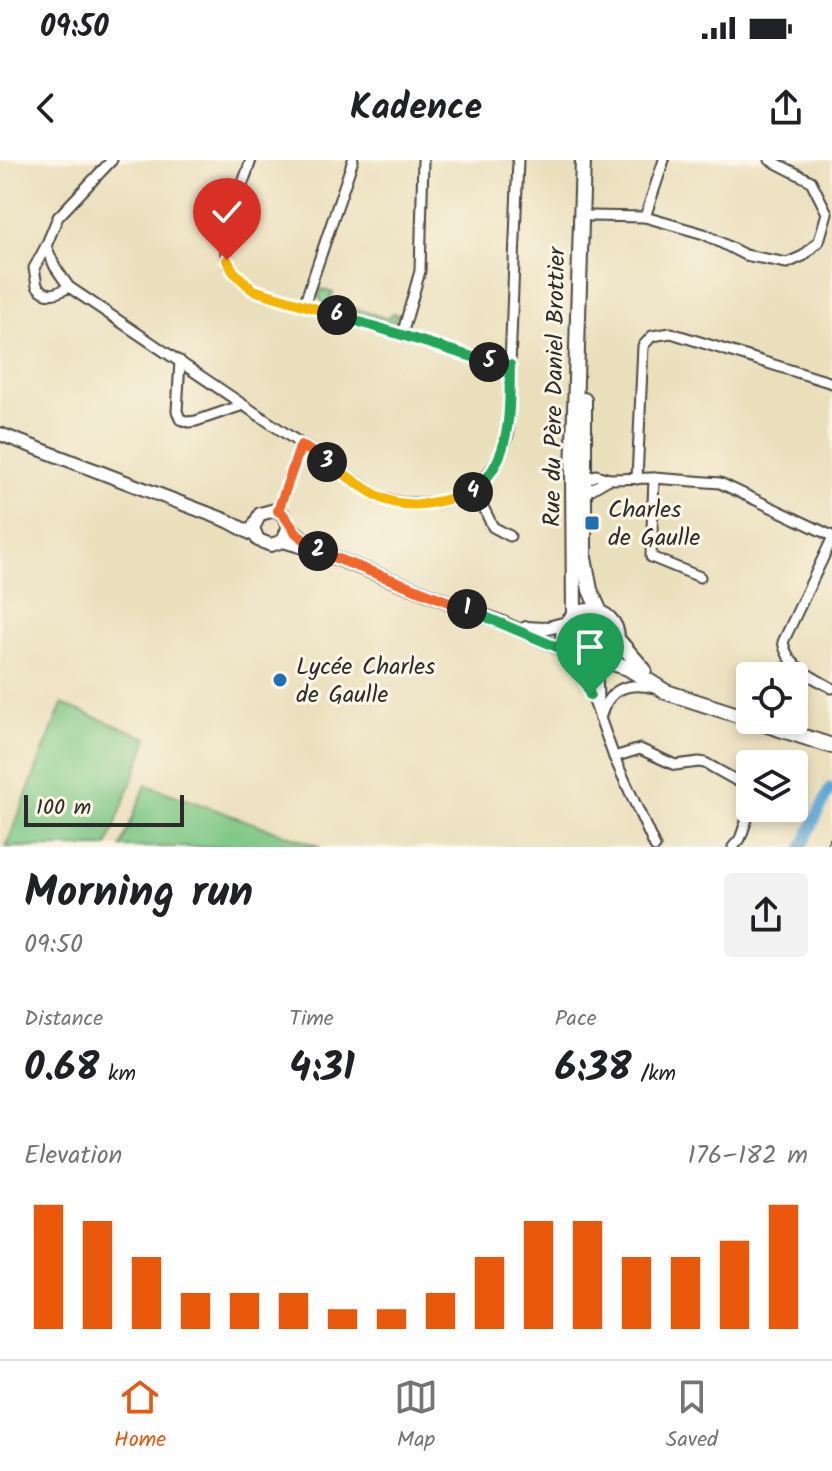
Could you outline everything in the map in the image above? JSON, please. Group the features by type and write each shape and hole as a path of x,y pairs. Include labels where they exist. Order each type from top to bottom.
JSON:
{"main road":[{"name":"Rue du Père Daniel Brottier","path":"570,620 585,483 583,160"},
{"name":"Rue du Père Daniel Brottier","path":"592,160 584,404 586,573 600,612"},
{"path":"688,698 646,672 617,639 613,623 600,612 586,611 570,620 563,635 566,651 580,662 601,662 628,668 666,692 736,715"},
{"path":"601,662 615,647 617,639"},
{"path":"795,734 832,746"}],"street":[{"path":"69,287 48,294 37,286 34,268 58,217 112,160"},
{"path":"251,160 225,243 227,260 233,271 253,290 489,362 510,365"},
{"path":"304,305 353,160"},
{"path":"402,335 420,271 423,160"},
{"path":"46,246 55,267 69,287 381,498 405,503 440,502 475,491 500,457 508,435 518,160"},
{"path":"645,217 664,160"},
{"path":"590,216 645,217 704,234 745,255 787,263 803,256 819,241 827,213 811,181 770,160"},
{"path":"637,479 643,346 652,336 671,333 832,383"},
{"path":"180,361 177,411 180,419 196,421 243,405"},
{"path":"0,434 228,521 271,545 283,541 317,551 503,623 566,651"},
{"path":"278,511 301,445"},
{"path":"585,483 654,478 720,483 832,537 783,642 794,666 832,688"},
{"path":"654,478 651,557 700,577"},
{"path":"585,483 609,479"},
{"path":"475,491 493,527 510,536"},
{"path":"228,521 246,520 265,511 278,511 289,526 317,551"},
{"path":"256,536 253,528 257,517"},
{"path":"283,541 289,526"},
{"path":"503,623 534,629 552,628 570,620"},
{"path":"580,662 614,757 655,847"},
{"path":"600,719 596,687 601,662"},
{"path":"600,719 608,698 620,688 642,685 666,692"},
{"path":"614,757 640,749 675,765 699,762 736,779"},
{"path":"733,847 740,839 746,822"}],"green space":[{"path":"321,289 333,293 329,300 387,319 393,313 398,315 394,321 386,323 323,302 319,298"},
{"path":"595,620 605,628 607,643 596,655 580,655 570,643 570,632 578,622 586,626 585,642 592,643 594,638 589,634 588,626"},
{"path":"62,704 148,738 107,847 6,847"},
{"path":"146,785 320,847 121,847"}],"waterway":[{"path":"802,847 830,788"}],"railway":[{"path":"829,847 832,840"}],"place":[{"name":"Charles de Gaulle","path":"592,523"},
{"name":"Lycée Charles de Gaulle","path":"280,680"}],"route":[{"path":"227,260 233,271 253,290 489,362 510,365 508,435 500,457 475,491 440,502 405,503 381,498 301,445 278,511 289,526 317,551 503,623 566,651 580,662 590,695"}]}
